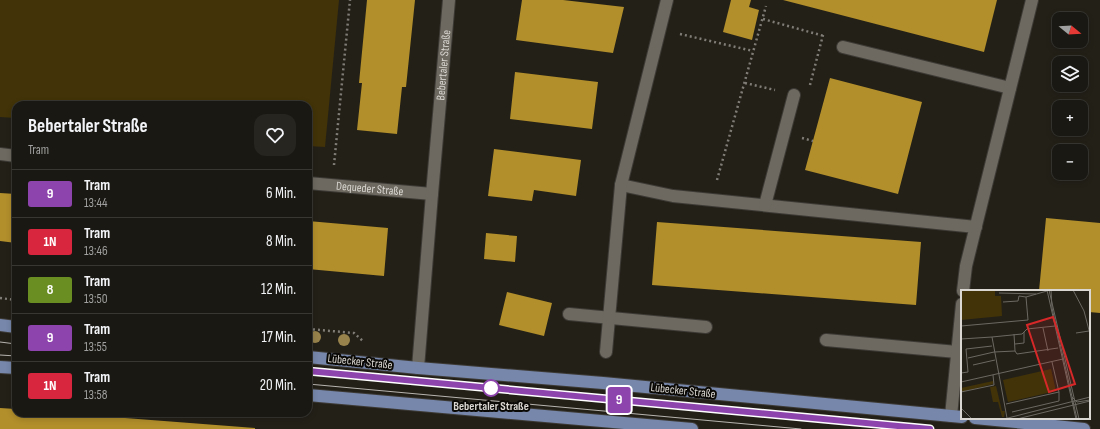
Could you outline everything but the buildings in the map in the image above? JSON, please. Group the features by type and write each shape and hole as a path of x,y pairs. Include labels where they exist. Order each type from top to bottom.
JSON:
{"main road":[{"path":"0,325 12,326"},
{"name":"Lübecker Straße","path":"312,357 957,416"},
{"path":"0,367 12,368"},
{"path":"312,395 692,429"},
{"path":"985,419 1084,429"}],"street":[{"name":"Bebertaler Straße","path":"418,368 449,0"},
{"path":"606,352 621,185 667,0"},
{"path":"963,290 966,266 1032,0"},
{"path":"843,47 1010,88"},
{"path":"765,205 794,95"},
{"path":"0,154 12,156"},
{"name":"Dequeder Straße","path":"312,183 432,194"},
{"path":"621,185 673,196 976,227"},
{"path":"568,314 706,327"},
{"path":"957,416 957,352 961,314"},
{"path":"826,340 957,352"}],"path":[{"path":"332,185 350,0"},
{"path":"711,200 766,6"},
{"path":"763,19 823,35 843,47"},
{"path":"660,29 754,51"},
{"path":"0,298 12,300"},
{"name":"Lübecker Straße","path":"312,329 354,334 366,344"}],"shaded area":[{"path":"0,0 339,0 325,147 312,146 312,101 12,101 12,118 0,117"}],"tram line":[{"path":"0,342 12,344"},
{"path":"0,355 12,356"},
{"path":"312,371 930,429"},
{"name":"9","path":"312,371 930,429"},
{"path":"312,384 801,429"}],"place":[{"name":"Bebertaler Straße","path":"491,388"}]}
